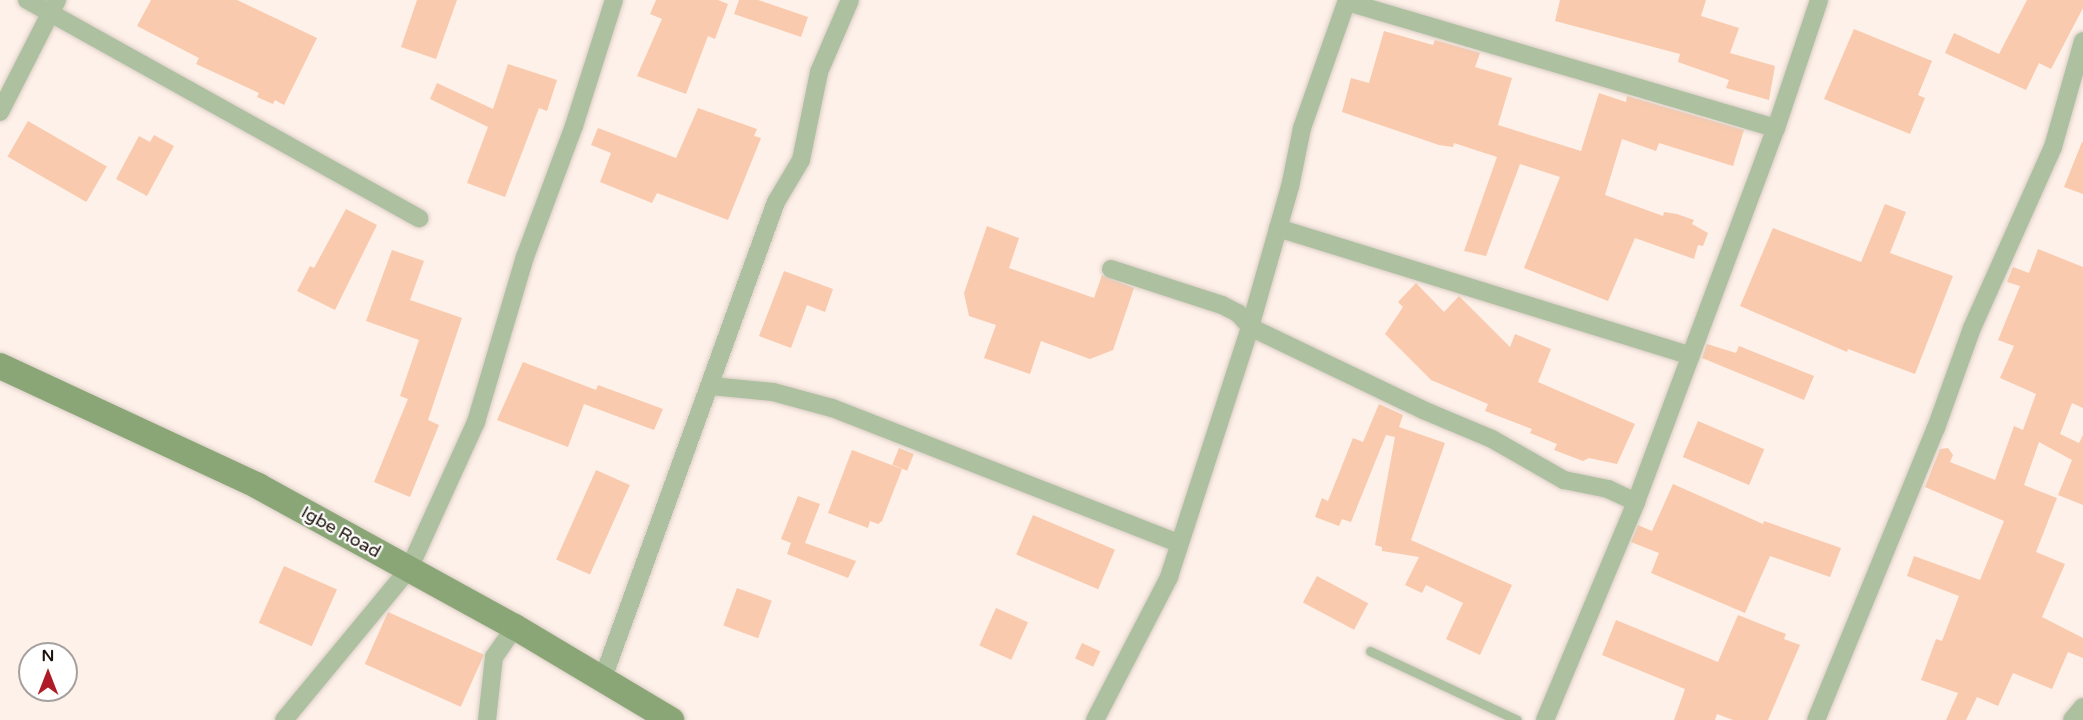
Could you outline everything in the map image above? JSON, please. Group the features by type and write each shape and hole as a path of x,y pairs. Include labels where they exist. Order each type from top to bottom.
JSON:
{"street":[{"path":"27,0 54,7 419,218"},
{"path":"284,720 409,569 476,422 525,257 574,126 614,0"},
{"path":"603,678 776,202 801,160 819,72 850,0"},
{"path":"1545,720 1636,502 1776,128 1819,0"},
{"path":"1095,720 1155,610 1250,327 1278,228 1302,128 1347,1 1776,128"},
{"path":"0,112 54,7"},
{"path":"1816,720 1936,428 1972,328 2053,147 2083,41"},
{"path":"1278,228 1691,356"},
{"path":"1111,269 1222,305 1238,313 1250,327 1423,410 1492,439 1564,480 1608,489 1636,502"},
{"name":"Igbe Road","path":"0,366 258,486 515,627 671,720"},
{"path":"711,386 773,392 832,408 1178,543"},
{"path":"487,720 494,657 515,627"},
{"path":"2072,720 2083,708"}],"lane":[{"path":"1370,651 1517,720"}],"building":[{"path":"151,0 237,0 317,38 284,105 275,100 273,104 257,97 259,93 196,64 199,58 137,26"},
{"path":"417,0 457,0 436,59 401,47"},
{"path":"656,0 718,0 728,4 715,39 708,36 686,94 637,76 662,19 650,14"},
{"path":"739,0 758,0 808,17 801,37 734,14"},
{"path":"1560,0 1706,0 1701,16 1739,28 1730,53 1775,66 1769,100 1726,88 1729,80 1678,62 1680,54 1555,21"},
{"path":"2027,0 2083,0 2083,8 2051,69 2039,63 2026,90 1945,53 1954,33 1999,54"},
{"path":"1854,29 1932,61 1918,95 1925,98 1910,134 1824,99"},
{"path":"1384,31 1433,45 1435,40 1480,53 1475,67 1512,78 1498,125 1581,151 1599,93 1626,102 1627,96 1744,130 1733,166 1659,143 1656,151 1622,139 1605,195 1663,216 1664,212 1694,220 1692,224 1708,233 1703,246 1698,245 1694,259 1635,238 1608,301 1524,268 1560,177 1520,164 1486,256 1464,251 1497,157 1454,143 1453,147 1439,145 1342,112 1351,78 1369,83"},
{"path":"508,64 557,80 547,111 539,108 505,197 467,183 488,127 430,99 437,83 493,109"},
{"path":"698,108 757,129 754,136 761,138 728,220 657,193 652,203 600,182 611,153 591,145 598,128 676,158"},
{"path":"28,121 107,166 86,202 8,157"},
{"path":"154,135 174,146 147,196 116,179 139,136 150,142"},
{"path":"2083,142 2083,194 2064,187"},
{"path":"1885,204 1906,212 1890,253 1953,276 1915,374 1848,349 1847,352 1740,306 1773,228 1861,262"},
{"path":"346,209 377,225 335,310 297,291 310,266 314,268"},
{"path":"987,226 1019,238 1009,268 1094,298 1102,275 1134,288 1113,350 1090,359 1041,341 1030,374 984,358 996,325 969,316 964,293"},
{"path":"2038,249 2083,267 2083,408 2072,403 2060,434 2079,443 2083,435 2083,505 2058,495 2072,460 2039,442 2024,485 2057,498 2036,552 2065,564 2042,617 2083,638 2083,658 2068,652 2052,689 2013,673 1998,706 1977,697 1966,720 1946,720 1958,693 1921,680 1936,639 1942,641 1959,596 1907,576 1914,556 1980,580 2004,521 1925,487 1940,449 1948,448 1953,455 1950,462 1995,480 2014,426 2023,430 2036,394 2000,378 2014,346 1998,340 2020,286 2007,282 2013,267 2029,273"},
{"path":"392,250 424,261 410,300 462,318 428,420 439,425 410,497 374,482 408,399 400,396 419,340 366,321"},
{"path":"784,271 833,289 825,312 807,305 791,348 759,336"},
{"path":"1416,283 1444,312 1459,296 1510,347 1515,334 1551,349 1538,382 1635,424 1617,464 1589,458 1583,461 1554,450 1557,444 1530,433 1532,429 1485,411 1488,404 1431,380 1385,334 1403,307 1398,302"},
{"path":"1707,344 1736,353 1739,346 1814,376 1804,400 1702,358"},
{"path":"523,362 596,390 598,385 663,409 654,430 584,404 568,447 497,420"},
{"path":"1379,404 1403,415 1399,427 1445,443 1411,540 1512,585 1480,655 1446,639 1463,603 1426,585 1422,593 1405,585 1419,557 1382,551 1382,547 1375,545 1395,437 1386,435 1351,522 1342,519 1339,526 1315,517 1322,498 1328,501 1353,438 1363,442"},
{"path":"1698,421 1764,449 1749,485 1683,457"},
{"path":"899,448 914,454 907,471 892,465"},
{"path":"852,450 902,469 882,521 878,524 870,521 868,528 828,513"},
{"path":"596,470 630,485 590,575 556,560"},
{"path":"1673,484 1763,524 1764,521 1841,548 1830,577 1770,556 1745,613 1651,573 1659,553 1631,542 1638,525 1652,531"},
{"path":"798,496 820,504 805,543 856,561 848,578 787,554 791,543 781,539"},
{"path":"1033,515 1115,550 1098,589 1016,555"},
{"path":"284,566 337,590 312,646 259,623"},
{"path":"1317,576 1368,603 1354,630 1303,602"},
{"path":"737,588 772,601 758,638 723,626"},
{"path":"996,608 1028,622 1011,660 979,645"},
{"path":"388,612 484,655 461,707 365,664"},
{"path":"1738,615 1786,634 1784,639 1800,645 1768,720 1733,720 1717,714 1715,720 1674,720 1685,689 1602,655 1616,620 1718,662"},
{"path":"1082,643 1100,651 1093,667 1075,659"}]}
